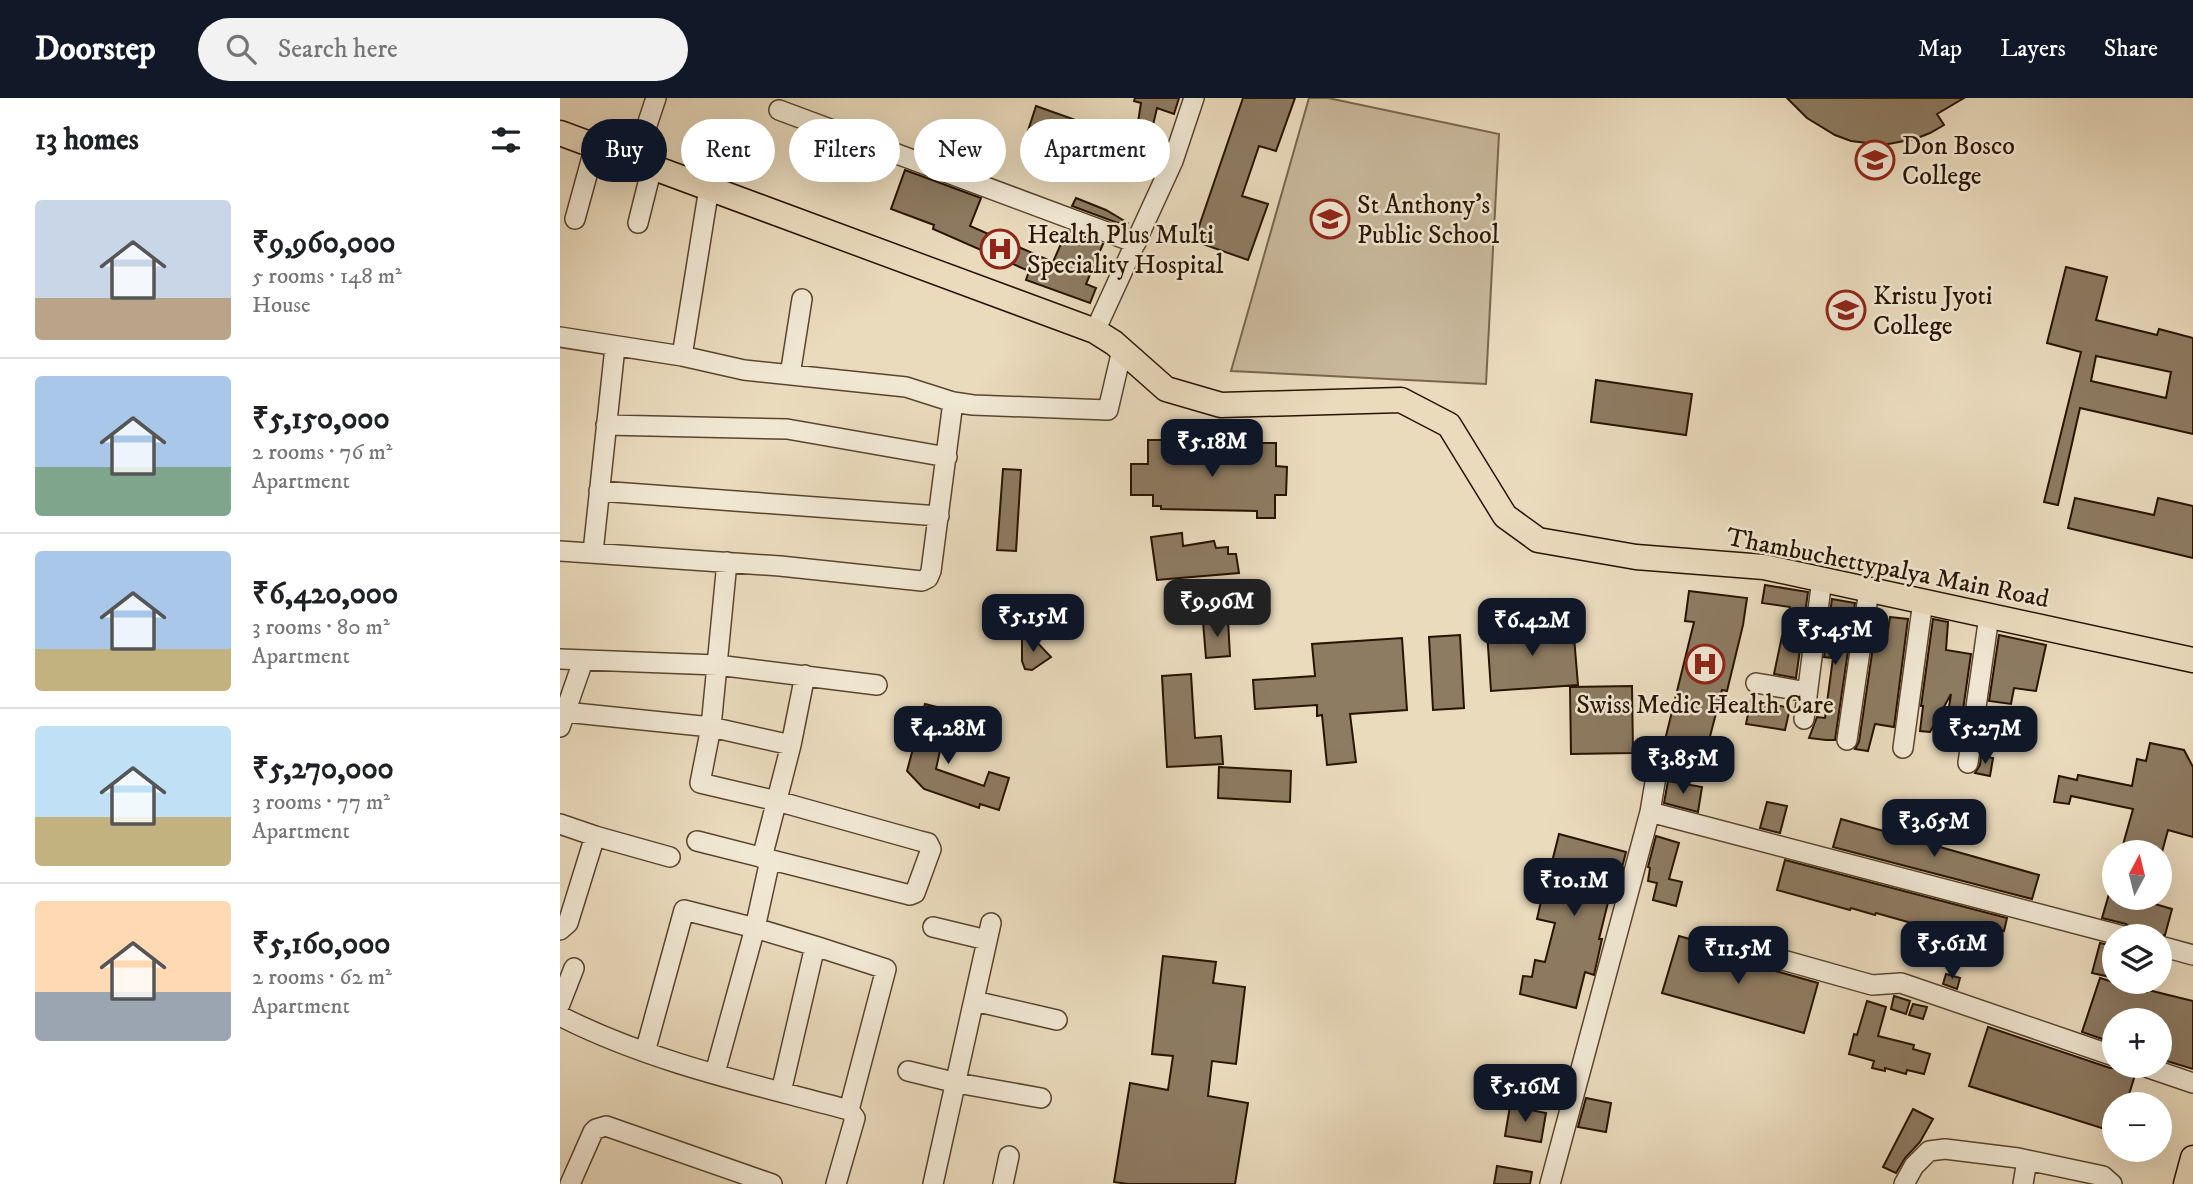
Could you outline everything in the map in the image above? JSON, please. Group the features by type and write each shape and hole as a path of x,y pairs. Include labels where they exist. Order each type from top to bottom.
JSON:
{"main road":[{"name":"Thambuchettypalya Main Road","path":"560,133 581,141"},
{"name":"Thambuchettypalya Main Road","path":"667,173 1096,331 1166,388 1222,405 1401,400 1449,425 1505,516 1538,540 1636,557 1764,567 2193,660"},
{"path":"2186,1184 2193,1158"}],"street":[{"path":"652,119 656,98"},
{"path":"1096,331 1173,161 1194,98"},
{"path":"779,110 1136,243"},
{"path":"575,219 585,182"},
{"path":"638,223 641,182"},
{"path":"682,356 709,188"},
{"path":"790,375 802,299"},
{"path":"560,337 682,356 744,370 906,387 953,402 973,405 1108,410 1122,350"},
{"path":"593,552 615,347"},
{"path":"560,551 726,562 922,581 928,578 931,572 953,402"},
{"path":"606,425 787,429 947,457"},
{"path":"599,491 939,516"},
{"path":"697,841 910,895 915,893 931,849 928,843 701,783 711,727 726,562"},
{"path":"1804,719 1822,579"},
{"path":"1847,740 1869,590"},
{"path":"1903,748 1923,601"},
{"path":"1968,763 1989,616"},
{"path":"560,660 717,665 877,685"},
{"path":"583,661 562,719 711,727 791,745"},
{"path":"715,1073 755,928 777,801 806,676"},
{"path":"1756,683 1807,692"},
{"path":"1550,1184 1650,812 1661,747"},
{"path":"1650,812 2102,930"},
{"path":"560,824 670,857"},
{"path":"560,930 568,923 595,836"},
{"path":"645,1052 684,911 755,928 886,969 849,1110"},
{"path":"933,927 989,931 933,1184"},
{"path":"781,1092 815,946"},
{"path":"2172,949 2193,955"},
{"path":"1747,950 1872,985 1901,983 2102,1052"},
{"path":"560,1004 574,968"},
{"path":"974,1002 1057,1020"},
{"path":"560,1016 598,1036 645,1052 849,1110 855,1118 836,1184"},
{"path":"908,1072 1041,1098"},
{"path":"2172,1076 2193,1083"},
{"path":"570,1184 591,1136 596,1129 606,1126 772,1184"},
{"path":"1904,1184 1914,1166 1929,1151 1945,1149 2027,1160 2106,1181"},
{"path":"1003,1184 1009,1156"},
{"path":"2023,1184 2027,1160"},
{"path":"707,1184 715,1165"}],"shaded area":[{"name":"St Anthony's Public School","path":"1309,98 1328,98 1499,134 1486,384 1231,371"}],"building":[{"path":"1135,98 1179,98 1174,114 1157,108 1154,119 1138,119 1141,103 1134,101"},
{"path":"1243,98 1295,98 1276,151 1259,146 1242,196 1268,204 1248,260 1194,241"},
{"path":"1787,98 1964,98 1937,114 1944,125 1915,139 1883,145 1851,141 1835,135 1807,118"},
{"path":"1036,106 1073,119 1032,119"},
{"path":"905,170 914,173 914,182 938,182 981,198 970,226 1053,262 1067,230 1103,244 1086,284 1096,288 1090,303 1026,280 1029,271 933,229 934,225 891,209"},
{"path":"1076,198 1106,210 1128,223 1126,226 1072,206"},
{"path":"2066,267 2107,277 2096,320 2157,335 2159,329 2193,338 2193,434 2080,408 2058,505 2044,502 2081,352 2047,343","holes":["2096,356 2171,372 2166,398 2091,381"]},
{"path":"1596,380 1692,394 1686,435 1591,422"},
{"path":"1148,440 1163,440 1162,452 1231,453 1231,443 1276,443 1276,466 1287,467 1286,495 1275,495 1275,518 1257,518 1257,511 1161,509 1161,506 1153,506 1153,495 1131,495 1131,464 1148,464"},
{"path":"1003,469 1021,470 1016,551 997,550"},
{"path":"2075,498 2154,515 2158,498 2193,506 2193,558 2068,528"},
{"path":"1182,533 1183,546 1214,541 1216,548 1228,547 1228,554 1236,554 1239,573 1157,580 1151,537"},
{"path":"1765,585 1808,592 1796,678 1774,674 1782,636 1785,637 1790,607 1762,603"},
{"path":"1689,591 1747,598 1727,691 1722,690 1706,752 1673,743 1666,736 1694,622 1685,621"},
{"path":"1832,599 1855,603 1835,740 1826,740 1809,738 1817,717 1825,718 1833,658 1824,657"},
{"path":"1890,617 1908,619 1894,727 1875,724 1868,751 1855,749 1859,742 1874,640 1886,642"},
{"path":"1933,619 1948,622 1946,650 1971,654 1957,736 1945,734 1951,694 1930,732 1920,731"},
{"path":"1228,620 1230,656 1206,658 1203,622"},
{"path":"1573,625 1578,685 1491,691 1487,631"},
{"path":"1460,635 1464,708 1433,710 1429,637"},
{"path":"1999,635 2046,645 2036,691 2014,688 2011,704 1989,701"},
{"path":"1031,636 1051,657 1032,670 1025,669 1022,661 1022,639"},
{"path":"1402,638 1407,710 1350,714 1356,762 1327,765 1322,715 1317,716 1317,705 1255,709 1253,680 1315,676 1312,644"},
{"path":"1191,674 1195,738 1221,736 1223,764 1167,767 1162,676"},
{"path":"1632,686 1633,753 1571,754 1570,687"},
{"path":"1751,700 1790,708 1785,730 1746,724"},
{"path":"925,704 949,710 936,769 984,786 989,772 1009,778 999,810 980,804 979,808 924,789 907,771"},
{"path":"2150,743 2184,750 2193,767 2193,837 2168,830 2165,840 2124,840 2133,809 2071,796 2069,804 2054,802 2059,776 2077,780 2078,775 2132,786 2137,759 2146,761"},
{"path":"1981,756 1993,758 1990,776 1975,773"},
{"path":"1219,767 1291,771 1290,802 1218,798"},
{"path":"1668,781 1702,787 1698,812 1664,803"},
{"path":"1767,802 1787,806 1780,833 1760,828"},
{"path":"1841,819 2039,875 2032,899 1833,847"},
{"path":"1559,834 1626,852 1617,887 1612,886 1599,939 1602,939 1594,975 1585,972 1576,1008 1520,994 1523,976 1532,977 1535,960 1545,962 1555,923 1537,919"},
{"path":"1656,836 1679,843 1669,879 1682,882 1676,906 1653,900 1657,883 1648,881 1648,867"},
{"path":"1785,860 2007,918 2004,931 1998,930 1994,945 1956,935 1955,938 1946,937 1920,930 1922,926 1876,913 1875,915 1851,908 1850,910 1777,890"},
{"path":"2104,910 2172,910 2168,924 2126,924 2102,918"},
{"path":"1679,936 1735,952 1744,962 1818,983 1804,1033 1662,993"},
{"path":"2100,943 2102,943 2102,975 2092,973"},
{"path":"1163,956 1216,962 1213,983 1245,987 1236,1064 1212,1061 1208,1096 1248,1103 1235,1184 1114,1182 1130,1083 1168,1090 1173,1056 1152,1054"},
{"path":"1946,974 1960,978 1957,989 1943,984"},
{"path":"2100,978 2102,994 2164,994 2193,1001 2193,1069 2172,1063 2172,1008 2102,1008 2102,1039 2082,1032"},
{"path":"1894,996 1910,1001 1906,1014 1891,1009"},
{"path":"1867,1001 1886,1007 1878,1036 1914,1045 1913,1049 1930,1054 1924,1074 1872,1068 1874,1061 1849,1054"},
{"path":"1913,1004 1927,1007 1923,1019 1909,1015"},
{"path":"1988,1027 2102,1065 2102,1078 2134,1078 2130,1092 2102,1092 2102,1128 1969,1086"},
{"path":"1586,1098 1611,1103 1606,1132 1578,1127"},
{"path":"1510,1106 1546,1113 1541,1142 1505,1136"},
{"path":"1913,1109 1933,1119 1920,1142 1896,1173 1883,1167"},
{"path":"1497,1166 1532,1172 1530,1184 1494,1184"}],"place":[{"name":"Don Bosco College","path":"1875,160"},
{"name":"St Anthony's Public School","path":"1330,219"},
{"name":"Health Plus Multi Speciality Hospital","path":"1000,249"},
{"name":"Kristu Jyoti College","path":"1846,310"},
{"name":"Swiss Medic Health Care","path":"1705,664"}]}
